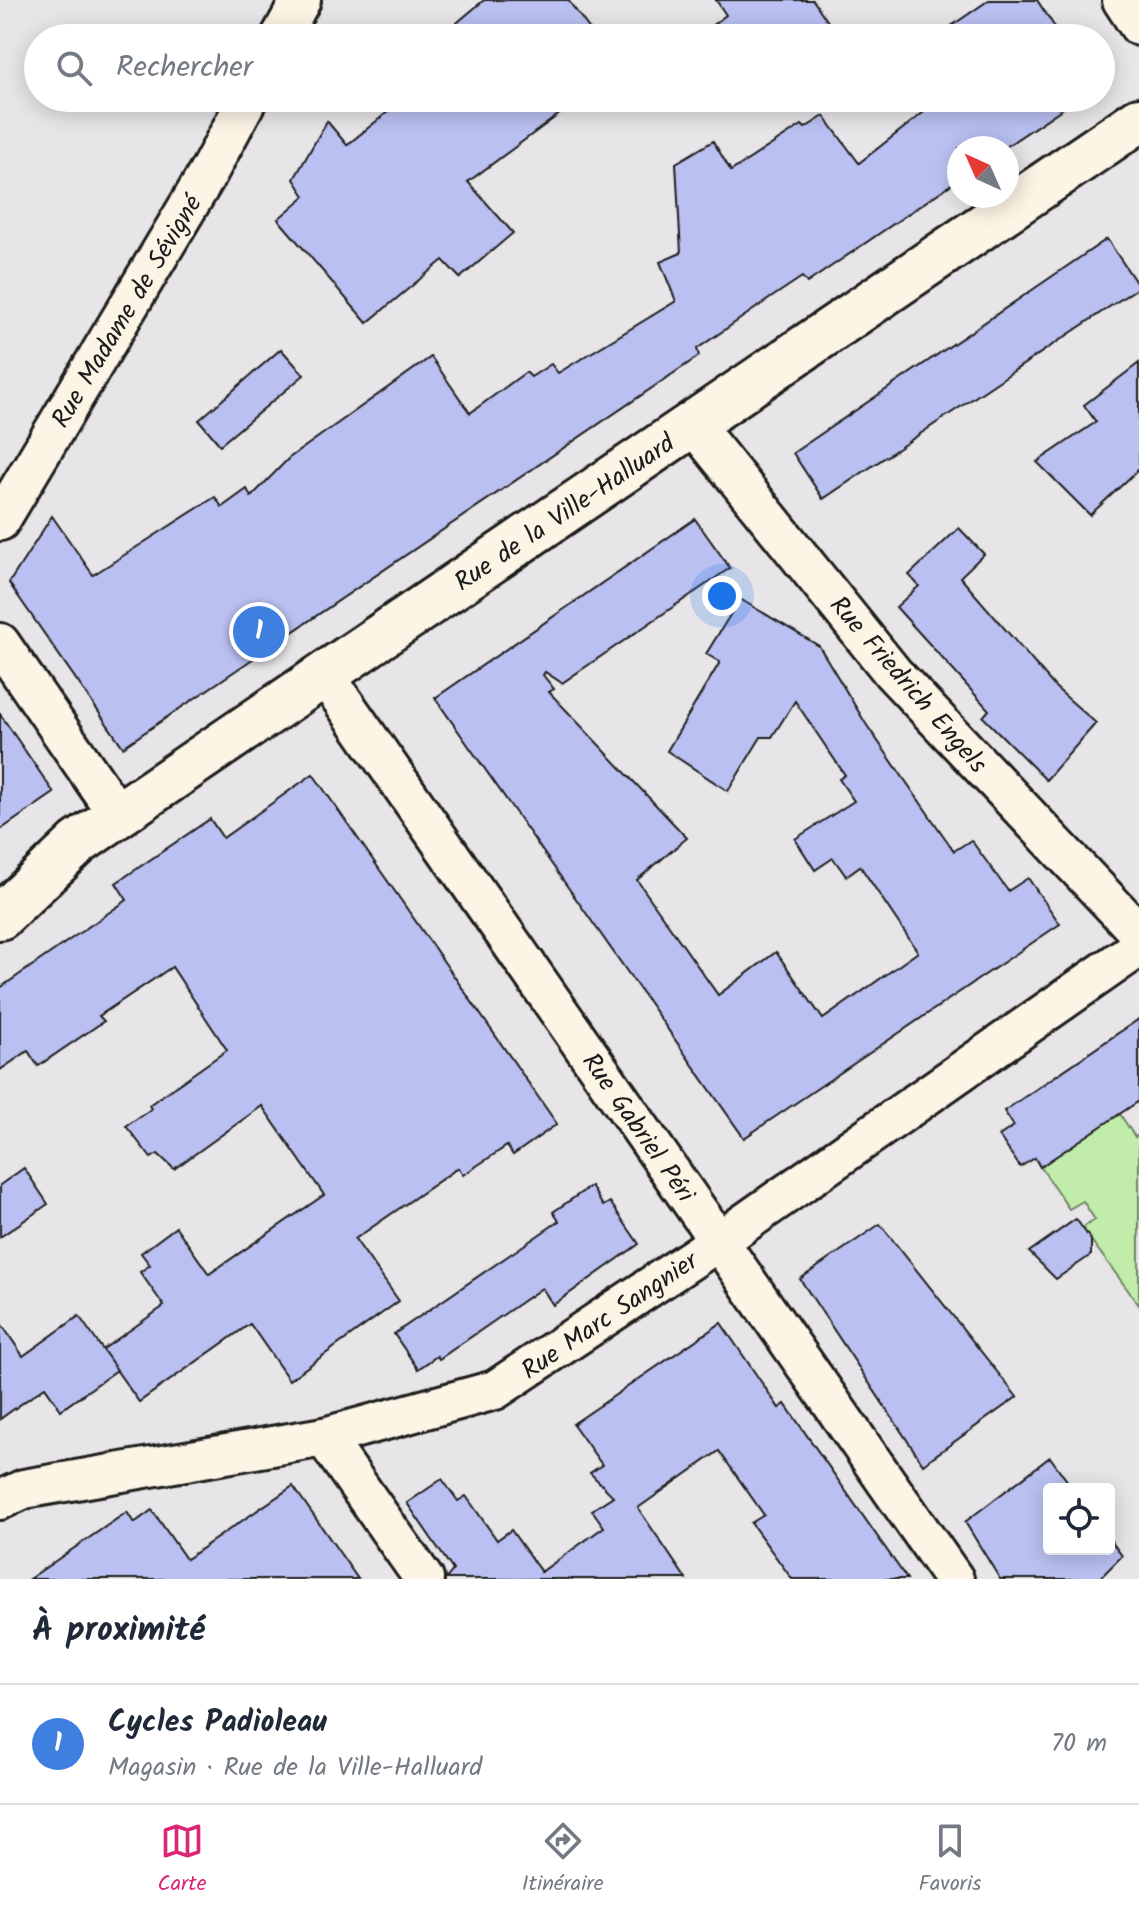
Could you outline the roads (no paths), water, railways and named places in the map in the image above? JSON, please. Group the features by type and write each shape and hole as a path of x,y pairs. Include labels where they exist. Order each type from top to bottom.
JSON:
{"main road":[{"name":"Rue de la Ville-Halluard","path":"0,917 78,843 118,815 1139,120"},
{"path":"0,880 78,843"}],"street":[{"path":"288,24 301,0"},
{"path":"1122,0 1139,26"},
{"name":"Rue Madame de Sévigné","path":"0,521 208,173 241,112"},
{"name":"Rue Friedrich Engels","path":"693,424 893,673 1139,933"},
{"path":"0,643 118,815"},
{"name":"Rue Gabriel Péri","path":"324,674 954,1579"},
{"name":"Rue Marc Sangnier","path":"0,1500 24,1489 324,1437 495,1390 719,1241 1139,947"},
{"path":"324,1437 419,1577"}],"place":[{"name":"Cycles Padioleau","path":"259,632"}]}
